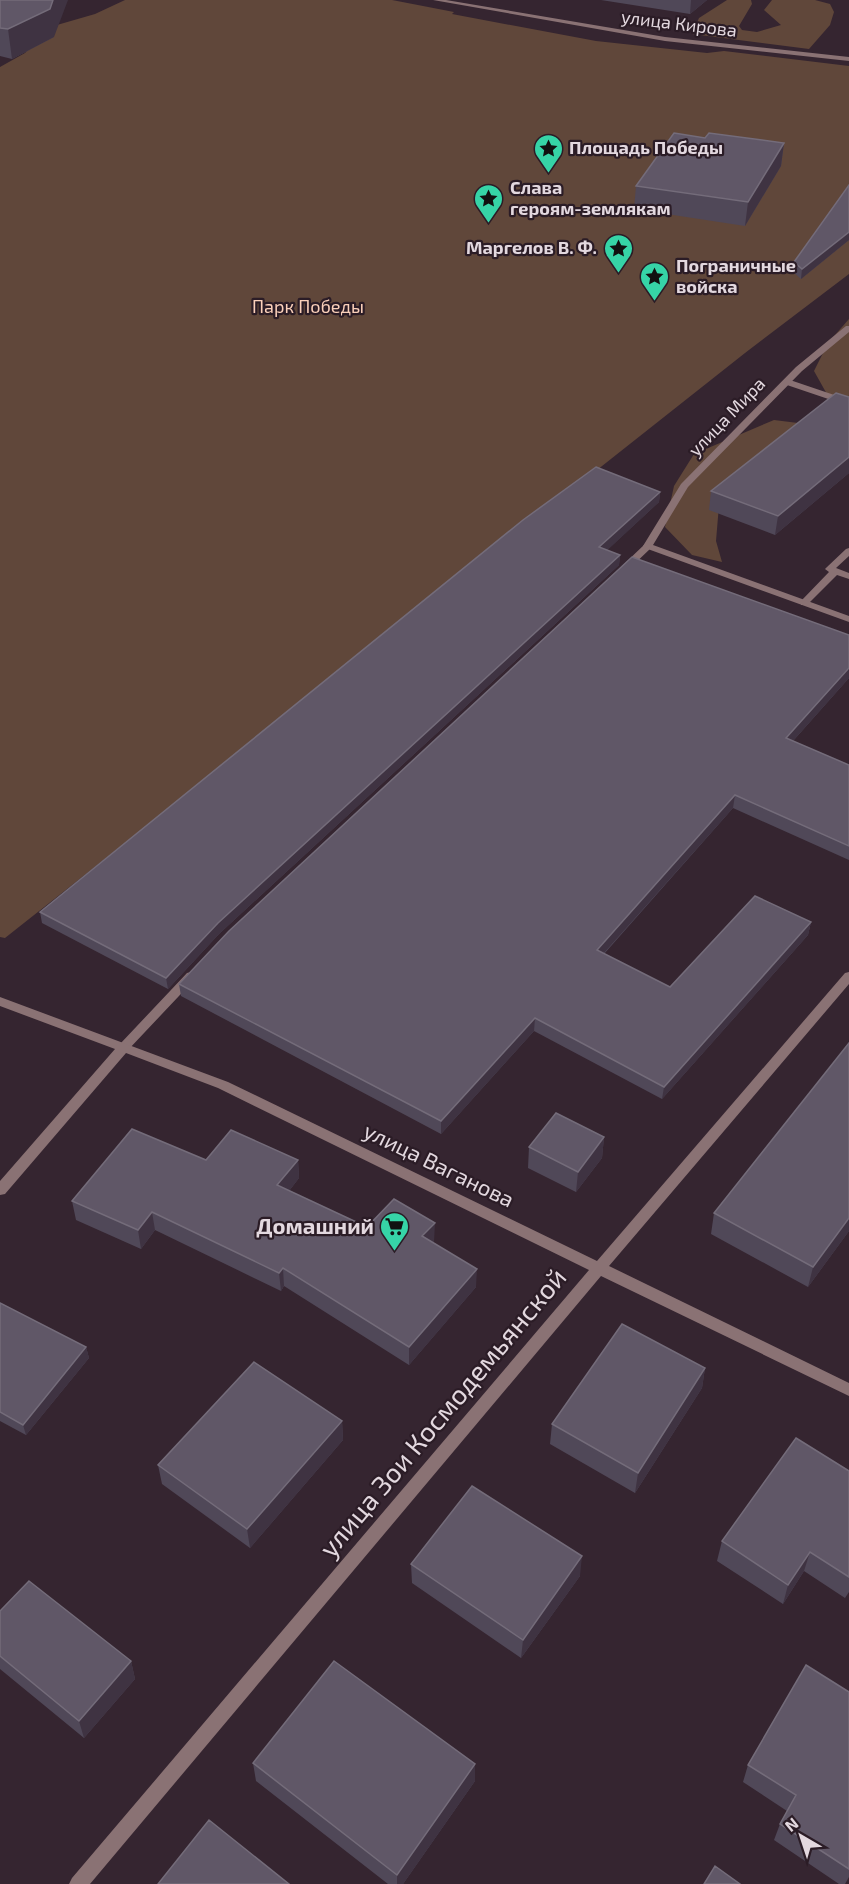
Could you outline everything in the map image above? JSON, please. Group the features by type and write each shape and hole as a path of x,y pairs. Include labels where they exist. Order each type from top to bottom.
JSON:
{"street":[{"name":"улица Кирова","path":"436,0 665,39 849,59"},
{"name":"улица Мира","path":"617,574 648,546 684,486 787,382 849,328"},
{"path":"787,382 849,403"},
{"path":"648,546 849,620"},
{"path":"849,551 830,569 849,576"},
{"path":"804,603 836,571"},
{"path":"0,1190 124,1047 202,964"},
{"name":"улица Зои Космодемьянской","path":"78,1884 849,976"},
{"name":"улица Ваганова","path":"0,1001 223,1085 849,1390"}],"green space":[{"name":"Парк Победы","path":"125,0 392,0 454,12 452,14 596,41 707,53 724,51 849,66 849,274 745,353 5,938 0,937 0,67 25,53 37,40 57,25 95,14"},
{"path":"727,0 751,0 752,4 739,26 742,30 757,32 781,25 764,10 772,0 815,0 830,4 834,12 830,25 809,49 692,34 699,18"},
{"path":"849,319 849,404 828,396 814,371 828,343"},
{"path":"774,420 806,424 719,505 716,541 722,562 692,555 665,527 674,486 694,454"}],"building":[{"path":"0,0 53,0 50,9 8,29 0,28"},
{"path":"674,133 705,138 709,133 784,143 748,202 636,186"},
{"path":"849,185 849,232 802,269 794,262"},
{"path":"836,393 849,397 849,457 778,516 711,491"},
{"path":"596,467 660,492 599,547 620,555 218,923 166,978 40,912 523,520"},
{"path":"632,557 849,635 849,668 786,738 849,765 849,846 735,795 597,950 670,987 755,896 811,922 664,1087 535,1018 441,1121 179,984 229,931"},
{"path":"849,1043 849,1218 813,1267 714,1213"},
{"path":"556,1113 604,1137 578,1172 529,1147"},
{"path":"132,1129 206,1160 231,1130 298,1160 277,1185 367,1227 394,1199 435,1223 422,1236 477,1269 409,1347 283,1268 279,1273 152,1212 138,1230 72,1201"},
{"path":"0,1303 86,1347 23,1425 0,1412"},
{"path":"622,1324 705,1368 638,1473 552,1424"},
{"path":"254,1362 342,1421 247,1529 158,1465"},
{"path":"796,1438 849,1471 849,1577 810,1552 788,1585 722,1541"},
{"path":"472,1486 582,1556 523,1640 411,1564"},
{"path":"29,1581 131,1661 79,1721 0,1656 0,1611"},
{"path":"334,1661 475,1764 397,1875 253,1763"},
{"path":"806,1665 849,1692 849,1869 780,1824 796,1795 748,1765"},
{"path":"209,1820 289,1884 158,1884"},
{"path":"715,1866 740,1884 704,1884"}],"place":[{"name":"Площадь Победы","path":"548,174"},
{"name":"Слава героям-землякам","path":"489,224"},
{"name":"Маргелов В. Ф.","path":"618,274"},
{"name":"Пограничные войска","path":"655,302"},
{"name":"Домашний","path":"395,1252"}]}
